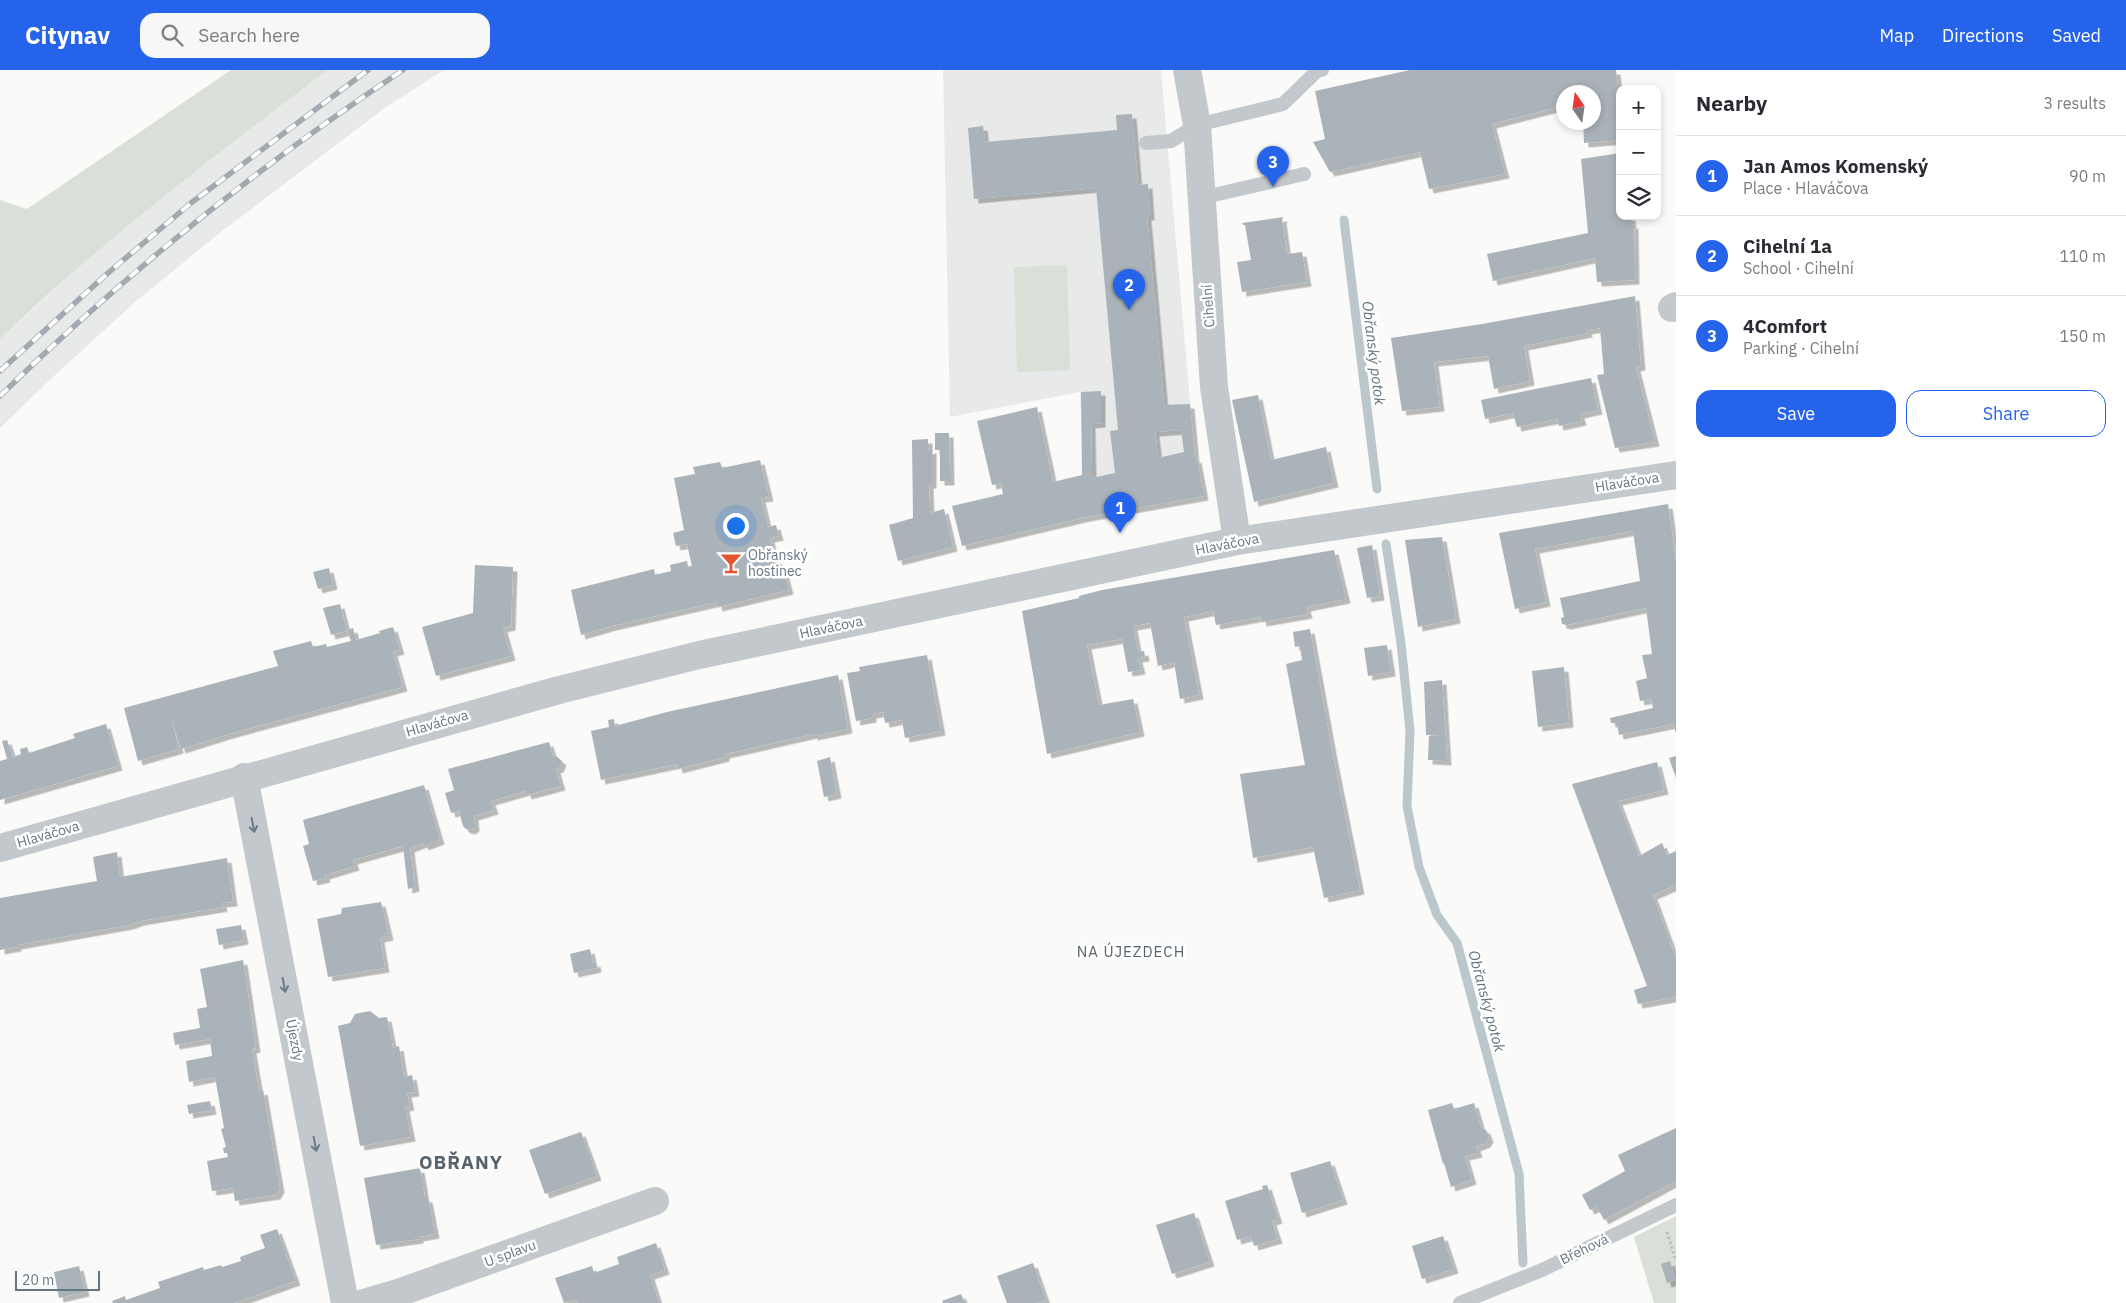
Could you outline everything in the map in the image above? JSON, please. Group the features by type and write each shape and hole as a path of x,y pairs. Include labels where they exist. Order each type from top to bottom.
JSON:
{"street":[{"name":"Cihelní","path":"1187,70 1197,125 1200,198 1214,387 1237,541"},
{"name":"Hlaváčova","path":"0,848 244,777 559,690 699,655 1237,541 1676,474"},
{"name":"Újezdy","path":"244,777 345,1303"},
{"name":"U splavu","path":"364,1303 398,1293 655,1201"}],"lane":[{"path":"1146,143 1172,141 1197,125 1283,104 1317,71 1322,70"},
{"path":"1200,198 1304,174"},
{"name":"Břehová","path":"1460,1303 1542,1270 1676,1205"}],"path":[{"path":"1660,1213 1676,1261"}],"shaded area":[{"path":"231,70 328,70 243,134 119,233 0,339 0,200 27,209"},
{"path":"328,70 444,70 386,107 217,235 134,303 0,428 0,339 92,255 176,185"},
{"path":"943,70 1161,70 1195,458 1197,458 1204,496 1086,517 1080,392 950,417"},
{"path":"1067,265 1070,370 1017,372 1014,267"},
{"path":"1676,1216 1676,1303 1654,1303 1634,1237"}],"building":[{"path":"1410,70 1616,70 1618,85 1616,85 1616,140 1584,143 1583,130 1601,130 1601,85 1556,85 1556,108 1492,124 1505,174 1429,189 1420,152 1330,172 1313,142 1325,139 1315,91"},
{"path":"1132,114 1138,185 1148,184 1150,216 1147,216 1164,405 1190,404 1195,459 1197,458 1204,496 1086,517 962,546 952,506 1003,494 1001,483 992,485 977,421 1037,407 1053,482 1082,475 1081,392 1101,391 1101,423 1091,424 1092,478 1115,473 1110,431 1118,430 1096,188 974,199 968,128 983,126 985,142 1117,130 1116,115","holes":["1181,430 1184,452 1158,458 1155,432"]},
{"path":"1616,154 1616,220 1631,220 1632,225 1634,224 1635,280 1597,282 1595,258 1493,281 1487,254 1588,233 1581,159"},
{"path":"1284,217 1282,219 1287,254 1302,252 1307,282 1242,292 1237,262 1251,260 1245,225 1242,223"},
{"path":"1635,296 1641,366 1636,367 1655,442 1615,448 1597,375 1604,374 1600,328 1587,330 1588,333 1524,346 1530,381 1494,389 1488,356 1434,362 1440,407 1402,411 1391,338 1482,324"},
{"path":"1591,378 1598,410 1580,414 1582,421 1559,426 1557,419 1517,427 1513,413 1485,419 1481,400"},
{"path":"1258,395 1271,460 1326,447 1334,483 1254,502 1232,400"},
{"path":"935,433 949,433 950,481 940,481 940,450 935,450"},
{"path":"928,439 928,450 932,449 932,484 929,484 930,513 944,509 953,547 898,561 889,525 913,518 912,440"},
{"path":"760,460 769,497 761,498 768,527 776,525 779,536 770,538 777,566 782,564 789,590 718,607 717,602 581,635 571,590 654,569 655,575 671,571 670,565 687,561 688,567 692,566 687,544 676,546 673,533 684,530 674,478 695,474 693,467 720,462 722,468"},
{"path":"1668,504 1676,560 1676,733 1673,724 1619,735 1617,723 1611,723 1610,718 1653,708 1651,699 1640,701 1636,681 1647,678 1642,655 1652,654 1646,608 1567,625 1562,624 1561,618 1564,617 1560,598 1640,581 1633,531 1535,549 1546,602 1515,609 1499,533"},
{"path":"1442,537 1456,619 1418,627 1405,540"},
{"path":"1372,545 1380,596 1367,598 1357,548"},
{"path":"1334,550 1346,599 1306,607 1308,614 1262,622 1261,617 1216,625 1213,611 1184,617 1199,695 1180,699 1174,662 1158,666 1150,623 1133,626 1138,652 1144,651 1145,657 1138,658 1141,670 1128,672 1122,639 1087,645 1099,705 1133,699 1140,732 1047,754 1022,611 1079,598 1079,596 1102,590"},
{"path":"475,565 513,567 511,626 503,628 511,656 436,676 422,627 473,613"},
{"path":"329,568 333,585 318,589 313,572"},
{"path":"340,604 347,631 331,635 323,608"},
{"path":"393,627 400,650 393,652 403,687 229,734 181,749 171,717 179,749 138,761 124,708 278,666 273,651 311,641 313,647 326,644 327,647 351,641 347,630 353,628 356,640"},
{"path":"1310,629 1360,890 1324,898 1313,847 1253,858 1240,774 1305,765 1286,664 1302,660 1300,646 1295,647 1293,632"},
{"path":"1387,645 1391,672 1368,676 1364,648"},
{"path":"927,655 941,731 905,738 902,720 885,723 883,712 872,714 872,718 856,721 847,673 860,671 859,667"},
{"path":"1564,667 1569,723 1538,727 1532,671"},
{"path":"838,675 848,729 813,736 813,734 725,754 725,757 678,769 677,764 601,780 591,731 609,727 608,720 614,719 615,726 667,712"},
{"path":"1442,680 1447,761 1428,760 1429,736 1443,735 1426,735 1424,682"},
{"path":"106,724 118,766 0,800 0,761 7,759 2,741 7,740 13,757 21,754 20,749 27,747 29,753 75,738 73,734"},
{"path":"549,742 553,757 556,756 562,761 559,768 556,769 561,786 527,795 526,791 491,801 494,810 474,816 475,827 471,830 463,826 459,811 451,813 445,793 454,790 448,769"},
{"path":"1676,756 1676,778 1669,758"},
{"path":"830,757 837,794 824,797 817,761"},
{"path":"1657,762 1664,790 1618,801 1639,856 1662,843 1667,855 1676,851 1676,885 1653,895 1676,958 1676,997 1638,1004 1634,990 1647,986 1572,784"},
{"path":"424,785 440,840 424,846 423,843 410,848 415,887 408,889 403,846 353,860 355,866 325,875 326,878 313,881 303,846 309,844 303,820"},
{"path":"117,852 120,877 227,858 233,902 222,903 223,907 219,908 140,921 129,925 17,945 17,947 0,950 0,898 97,881 93,857"},
{"path":"381,902 389,936 380,938 385,968 328,977 317,919 341,914 342,908"},
{"path":"241,925 244,940 219,945 216,929"},
{"path":"590,949 593,963 596,962 597,968 574,973 570,954"},
{"path":"243,960 256,1048 252,1049 259,1091 263,1090 280,1188 276,1195 235,1201 233,1188 212,1191 207,1161 228,1157 227,1153 224,1153 223,1148 226,1147 221,1129 224,1128 215,1077 189,1082 186,1061 212,1056 210,1039 175,1045 173,1033 200,1028 197,1009 207,1007 200,969"},
{"path":"370,1011 379,1018 387,1017 393,1048 399,1046 404,1077 412,1075 415,1092 407,1093 410,1106 405,1107 411,1137 360,1146 338,1026 350,1023 355,1014"},
{"path":"210,1101 212,1110 189,1114 187,1105"},
{"path":"1452,1103 1454,1109 1474,1103 1481,1127 1486,1130 1489,1138 1486,1143 1476,1147 1478,1153 1465,1156 1472,1180 1451,1187 1428,1110"},
{"path":"1676,1128 1676,1181 1604,1220 1597,1207 1590,1210 1582,1195 1625,1171 1618,1155"},
{"path":"581,1132 597,1176 545,1194 529,1150"},
{"path":"1330,1161 1343,1200 1302,1213 1290,1173"},
{"path":"420,1168 425,1198 428,1198 435,1234 419,1237 419,1239 376,1245 364,1178"},
{"path":"1267,1185 1278,1219 1272,1221 1278,1239 1254,1246 1251,1236 1237,1240 1225,1201 1263,1189 1262,1186"},
{"path":"1194,1213 1210,1262 1172,1274 1156,1225"},
{"path":"277,1229 296,1281 234,1303 113,1303 112,1301 125,1296 126,1300 160,1288 158,1282 203,1267 204,1270 241,1261 240,1257 265,1248 260,1235"},
{"path":"1443,1236 1454,1269 1422,1279 1412,1246"},
{"path":"656,1243 665,1270 650,1275 659,1303 578,1303 577,1300 564,1303 555,1278 592,1266 594,1273 619,1264 617,1257"},
{"path":"1670,1261 1676,1280 1667,1283 1661,1264"},
{"path":"1033,1263 1046,1300 1036,1303 1007,1303 997,1276"},
{"path":"79,1266 85,1292 59,1298 54,1272"},
{"path":"961,1294 965,1303 943,1303 942,1301"}],"waterway":[{"name":"Obřanský potok","path":"1344,220 1377,489"},
{"name":"Obřanský potok","path":"1386,544 1401,643 1410,731 1407,806 1419,867 1437,915 1457,943 1519,1174 1523,1263"}],"railway":[{"path":"0,371 108,273 191,203 368,70"},
{"path":"0,396 95,307 194,224 296,145 403,70"}],"place":[{"name":"4Comfort","path":"1273,187"},
{"name":"Cihelní 1a","path":"1129,310"},
{"name":"Jan Amos Komenský","path":"1120,533"},
{"name":"Obřanský hostinec","path":"731,563"}],"district":[{"name":"NA ÚJEZDECH","path":"1131,951"},
{"name":"OBŘANY","path":"461,1162"}]}
